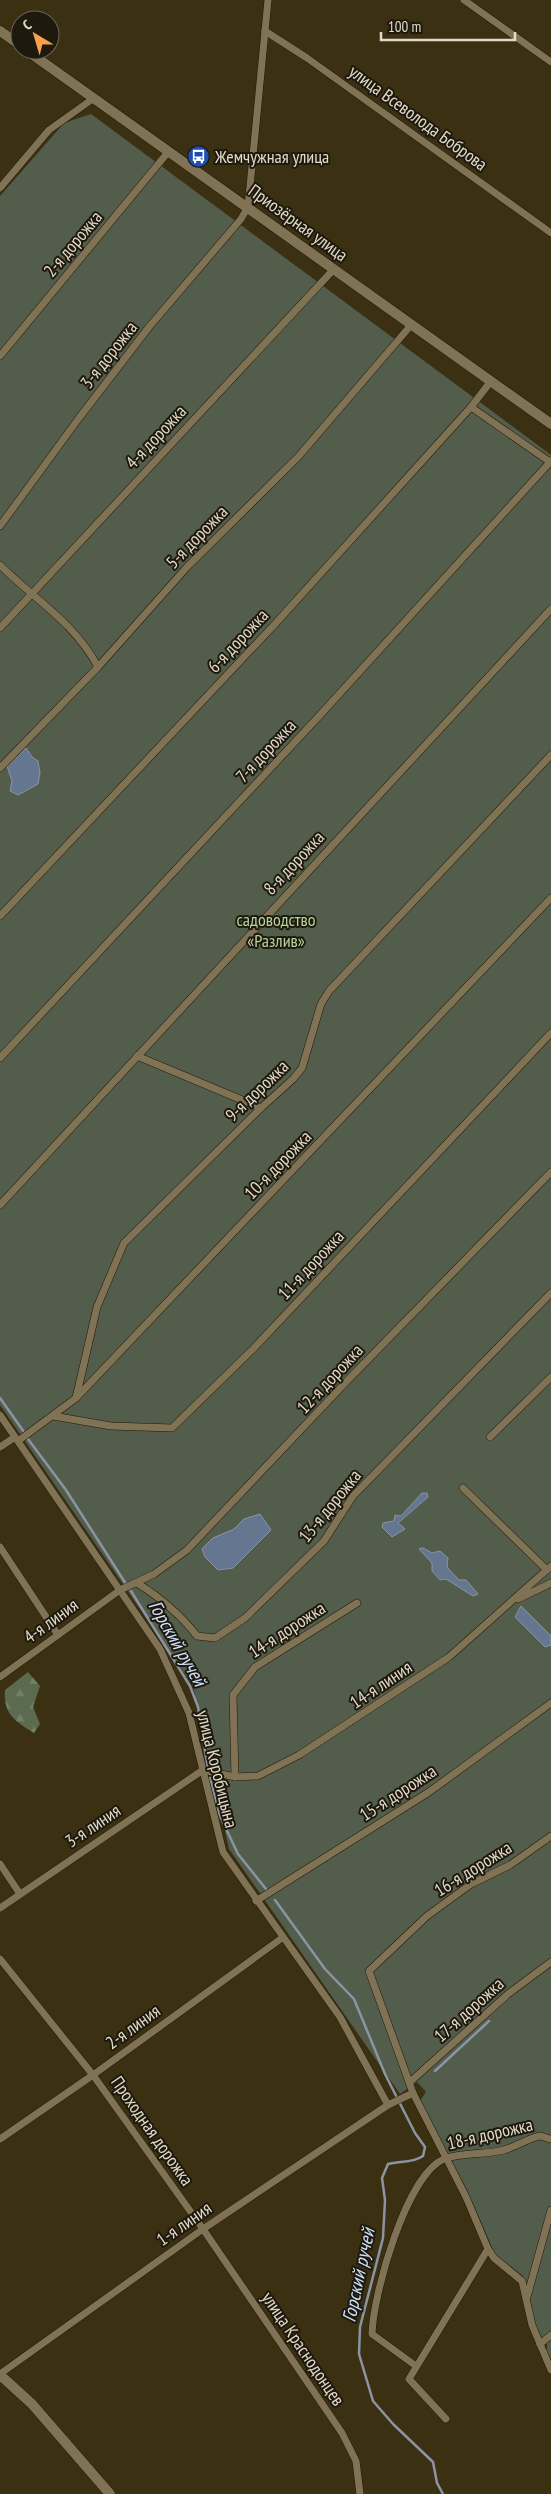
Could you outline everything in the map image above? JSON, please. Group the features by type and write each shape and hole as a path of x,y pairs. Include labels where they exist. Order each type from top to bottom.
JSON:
{"street":[{"path":"248,207 268,0"},
{"path":"464,0 551,62"},
{"name":"улица Всеволода Боброва","path":"265,31 307,58 551,233"},
{"name":"Приозёрная улица","path":"40,60 551,424"},
{"path":"0,188 49,130 94,98"},
{"name":"2-я дорожка","path":"0,356 169,151"},
{"name":"3-я дорожка","path":"0,526 138,342 238,223 248,207"},
{"name":"4-я дорожка","path":"0,628 334,269"},
{"name":"5-я дорожка","path":"0,768 98,667 188,567 298,457 412,324"},
{"name":"6-я дорожка","path":"0,916 275,624 471,407 491,381"},
{"path":"471,407 550,462"},
{"name":"7-я дорожка","path":"0,1058 361,670 550,462"},
{"path":"0,565 25,590 33,594 64,620 90,652 98,667"},
{"name":"8-я дорожка","path":"0,1206 551,609"},
{"name":"9-я дорожка","path":"76,1398 97,1307 124,1243 260,1108 293,1079 302,1068 321,1004 329,991 551,755"},
{"name":"10-я дорожка","path":"0,1447 53,1416 76,1398 551,898"},
{"name":"11-я дорожка","path":"53,1416 112,1426 172,1428 253,1349 551,1033"},
{"path":"137,1056 260,1108"},
{"name":"12-я дорожка","path":"120,1590 154,1574 187,1550 345,1383 551,1172"},
{"name":"13-я дорожка","path":"138,1583 159,1597 181,1616 197,1636 215,1638 246,1618 324,1541 353,1496 551,1293"},
{"path":"490,1437 551,1378"},
{"name":"улица Коробицына","path":"0,1415 160,1650 186,1705 223,1852 282,1938 340,2017 391,2103"},
{"path":"463,1488 549,1568"},
{"path":"0,1547 58,1634"},
{"name":"14-я линия","path":"203,1770 235,1777 258,1776 299,1756 450,1657 549,1568"},
{"path":"511,1602 551,1583"},
{"name":"4-я линия","path":"0,1677 120,1590"},
{"name":"14-я дорожка","path":"235,1777 233,1695 255,1667 357,1603"},
{"name":"15-я дорожка","path":"256,1901 429,1792 551,1703"},
{"name":"3-я линия","path":"0,1908 203,1770"},
{"name":"16-я дорожка","path":"410,2082 368,1971 427,1916 471,1884 510,1865 551,1836"},
{"path":"0,1864 20,1894"},
{"name":"2-я линия","path":"0,2139 94,2075 282,1938"},
{"name":"Проходная дорожка","path":"0,1959 94,2075 203,2229"},
{"name":"17-я дорожка","path":"410,2082 508,1994 551,1962"},
{"path":"410,2082 412,2093 466,2197 488,2249 494,2258 522,2281 530,2319 551,2370"},
{"name":"1-я линия","path":"0,2374 203,2229 391,2103 412,2093"},
{"name":"18-я дорожка","path":"416,2366 372,2334 373,2315 402,2216 413,2192 432,2167 445,2159 504,2150 540,2136 551,2140"},
{"path":"527,2298 551,2210"},
{"name":"улица Краснодонцев","path":"203,2229 342,2433 356,2461 360,2494"},
{"path":"446,2419 409,2379 488,2249"},
{"path":"540,2344 551,2334"},
{"path":"0,2374 32,2404 110,2494"}],"green space":[{"name":"садоводство «Разлив»","path":"91,114 551,455 551,2363 547,2357 547,2344 533,2328 526,2313 523,2297 523,2276 495,2254 467,2190 420,2101 426,2092 417,2082 400,2094 229,1849 193,1686 0,1405 0,196 64,123"},
{"path":"28,1672 40,1686 33,1707 40,1724 34,1733 21,1725 12,1716 8,1711 5,1698 5,1690"}],"water":[{"path":"26,748 32,757 38,761 40,773 38,784 18,795 10,791 12,781 7,766"},
{"path":"422,1493 427,1493 428,1497 398,1523 405,1529 392,1537 382,1527 383,1523 394,1521 395,1515 401,1516"},
{"path":"260,1514 271,1530 233,1568 218,1570 205,1557 202,1549 213,1538 234,1529 244,1519"},
{"path":"423,1548 432,1553 440,1551 448,1558 447,1567 459,1580 466,1580 478,1594 473,1596 446,1579 440,1580 432,1571 432,1563 419,1549"},
{"path":"521,1606 551,1636 551,1645 545,1647 515,1617"}],"waterway":[{"name":"Горский ручей","path":"0,1398 24,1432"},
{"name":"Горский ручей","path":"28,1439 66,1490 126,1584"},
{"name":"Горский ручей","path":"131,1591 190,1686 198,1707 208,1769"},
{"name":"Горский ручей","path":"210,1778 220,1816 238,1854 266,1889"},
{"name":"Горский ручей","path":"275,1900 325,1969 354,1999 385,2074 415,2133 425,2147 423,2156 419,2158 388,2164 382,2178 385,2200 383,2238 360,2327 359,2354 373,2401 393,2424 433,2462 437,2483 443,2494"},
{"path":"435,2071 489,2021"}],"place":[{"name":"Жемчужная улица","path":"199,157"}]}
